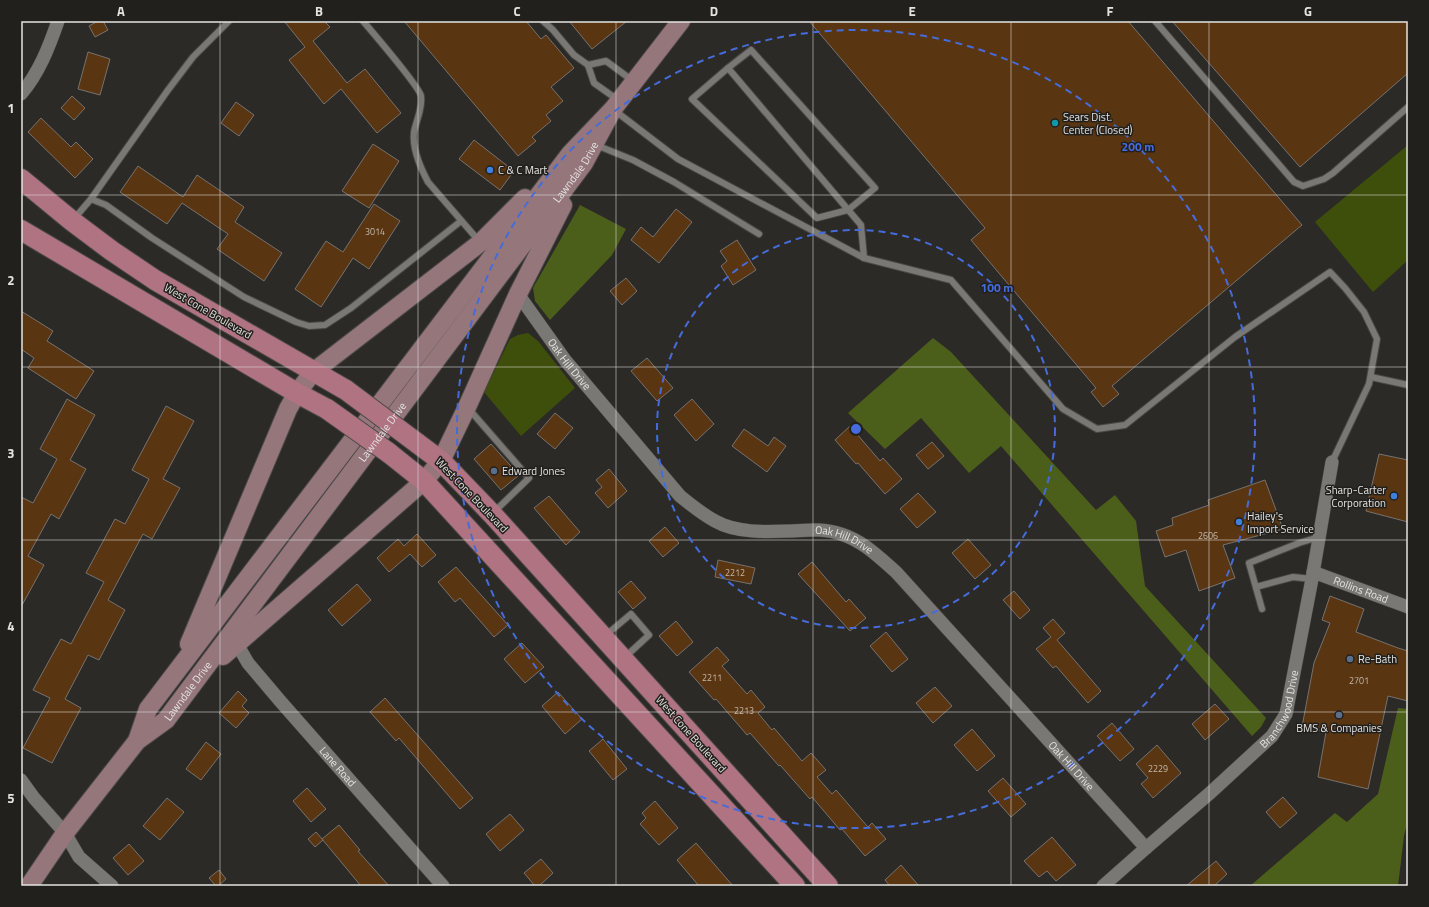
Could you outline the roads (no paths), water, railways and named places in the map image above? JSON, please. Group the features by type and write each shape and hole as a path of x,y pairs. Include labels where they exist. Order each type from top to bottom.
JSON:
{"main road":[{"name":"Lawndale Drive","path":"29,886 65,833 137,741 166,720 197,679 577,158 681,21"},
{"name":"Lawndale Drive","path":"137,741 148,709 178,669 577,158 594,144 616,105"},
{"path":"178,669 285,417 297,393 313,372 480,243 577,158"},
{"path":"197,679 424,481 441,461 518,294 577,158"},
{"name":"West Cone Boulevard","path":"21,178 72,221 112,251 155,280 346,390 441,461 492,514 828,886"},
{"path":"21,230 297,393 327,409 389,453 424,481 795,886"}],"street":[{"path":"21,94 29,85 47,52 58,21"},
{"name":"Oak Hill Drive","path":"518,294 566,360 680,496 699,511 730,527 769,532 818,529 840,533 857,540 896,572 1146,848"},
{"name":"Branchwood Drive","path":"1103,886 1210,793 1272,736 1286,714 1313,576 1332,462"},
{"name":"Rollins Road","path":"1313,576 1408,607"},
{"name":"Lane Road","path":"237,644 248,663 443,886"},
{"path":"21,780 34,798 65,833 79,857 112,886"}],"lane":[{"path":"72,221 91,199 172,84 194,57 229,21"},
{"path":"363,21 412,81 421,95 414,133 416,152 422,171 428,182 480,243"},
{"path":"543,21 553,30 574,55 588,65 594,83 616,105 678,159 864,258 951,280 1063,409 1097,429 1125,425 1235,337 1330,272 1364,312 1377,339 1369,384 1332,462"},
{"path":"1155,21 1294,182 1303,186 1324,179 1333,173 1408,107"},
{"path":"752,50 875,188 848,210 817,218 692,99 728,68 752,50"},
{"path":"588,65 606,60 634,82"},
{"path":"728,68 861,225 864,258"},
{"path":"594,144 632,160 674,182 759,234"},
{"path":"91,199 106,205 152,238 244,297 291,320 309,326 325,325 351,308 461,221"},
{"path":"1371,377 1408,385"},
{"path":"467,407 529,478 492,514"},
{"path":"1262,609 1249,563 1299,543 1319,537"},
{"path":"1256,587 1293,577 1313,576"},
{"path":"604,638 631,614 649,635 623,659"}],"place":[{"name":"Sears Dist. Center (Closed)","path":"1055,123"},
{"name":"C & C Mart","path":"490,170"},
{"name":"Edward Jones","path":"494,471"},
{"name":"Sharp-Carter Corporation","path":"1394,496"},
{"name":"Hailey's Import Service","path":"1239,522"},
{"name":"Re-Bath","path":"1350,659"},
{"name":"BMS & Companies","path":"1339,715"}]}
